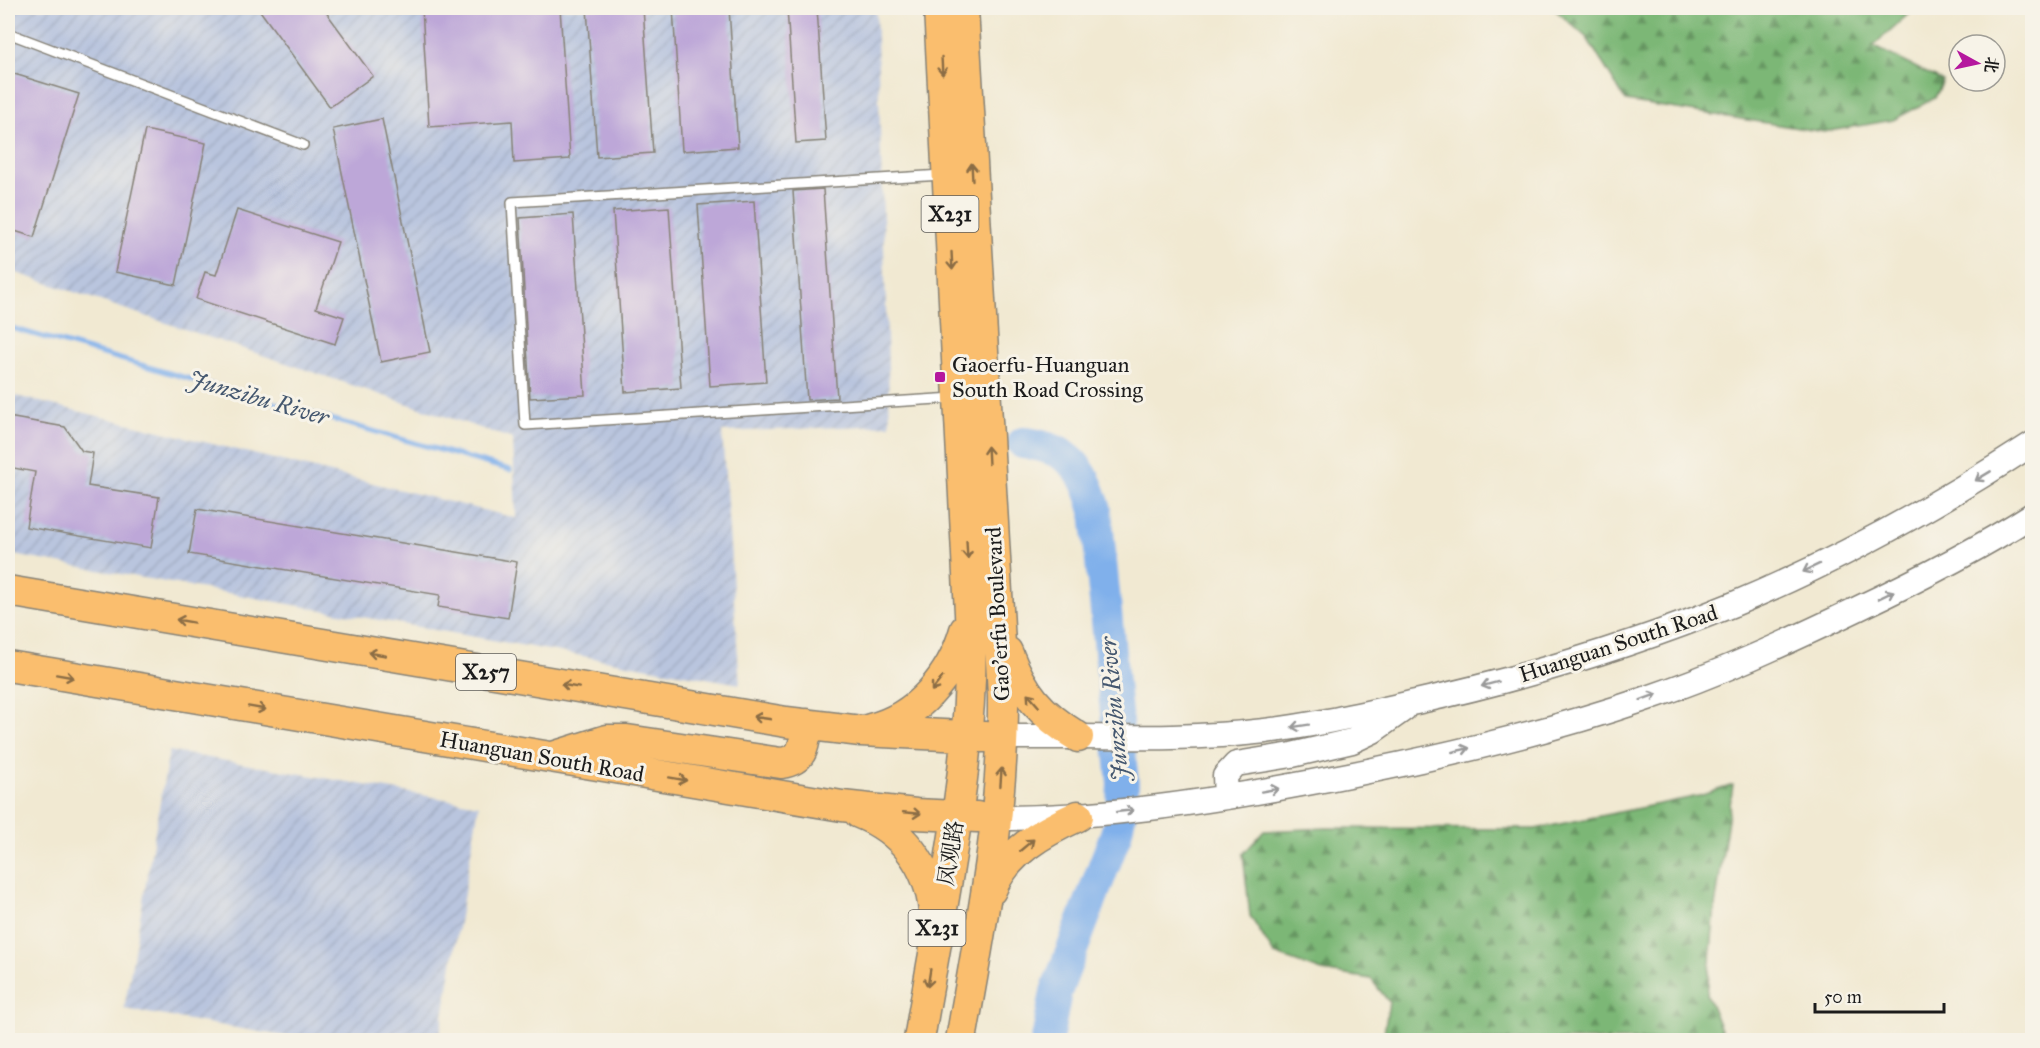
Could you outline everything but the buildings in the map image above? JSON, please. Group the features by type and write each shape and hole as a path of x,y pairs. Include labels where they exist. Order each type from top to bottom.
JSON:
{"main road":[{"name":"X231","path":"939,8 948,175 969,413"},
{"name":"X231","path":"963,8 969,413"},
{"name":"Gao'erfu Boulevard","path":"969,413 977,491 984,610 1003,694 1003,737"},
{"name":"X257","path":"8,591 721,712 861,731 1003,737"},
{"name":"Gao'erfu Boulevard","path":"967,736 970,692 984,610"},
{"path":"861,731 900,719 932,691 984,610 1003,640 1026,693 1058,725 1078,737"},
{"name":"Huanguan South Road","path":"8,669 842,806 998,818"},
{"path":"551,757 607,740 627,740 781,763 791,762 799,756 804,747 807,724"},
{"name":"凤观路","path":"919,1041 967,736"},
{"name":"凤观路","path":"961,1041 998,818 1003,737"},
{"path":"842,806 875,819 909,846 921,863 929,882 933,903 934,945"},
{"path":"984,910 994,885 1006,866 1021,850 1036,838 1078,816"}],"street":[{"name":"Huanguan South Road","path":"1078,737 1169,737 1266,731 1312,724 1503,681 1618,647 1734,604 1786,581 1887,531 2032,444"},
{"path":"1413,703 1373,731 1352,741 1292,755 1236,764 1225,776 1226,797 1354,774 1440,755 1516,737 1642,700 1748,659 1829,622 1937,570 2032,515"},
{"path":"1003,737 1078,737"},
{"name":"Huanguan South Road","path":"998,818 1078,816 1171,806 1226,797"}],"lane":[{"path":"8,33 303,145"},
{"path":"948,175 512,202 525,425 969,413"}],"shaded area":[{"path":"8,8 876,8 890,425 722,432 740,684 8,554 8,394 516,518 513,439 8,270"},
{"path":"169,751 479,805 439,1040 307,1040 124,1009"}],"green space":[{"path":"1553,8 1915,8 1873,46 1943,81 1935,98 1893,120 1824,132 1626,101 1587,38"},
{"path":"1733,785 1715,907 1707,995 1722,1032 1742,1040 1383,1040 1389,1002 1371,979 1322,971 1274,954 1250,916 1243,854 1264,831 1326,828 1535,829 1699,796"}],"waterway":[{"name":"Junzibu River","path":"8,327 510,470"},
{"name":"Junzibu River","path":"1023,443 1039,445 1063,455 1080,472 1092,496 1096,511 1123,783 1122,807 1116,834 1056,992 1047,1040"}],"place":[{"name":"Gaoerfu-Huanguan South Road Crossing","path":"940,377"}]}
